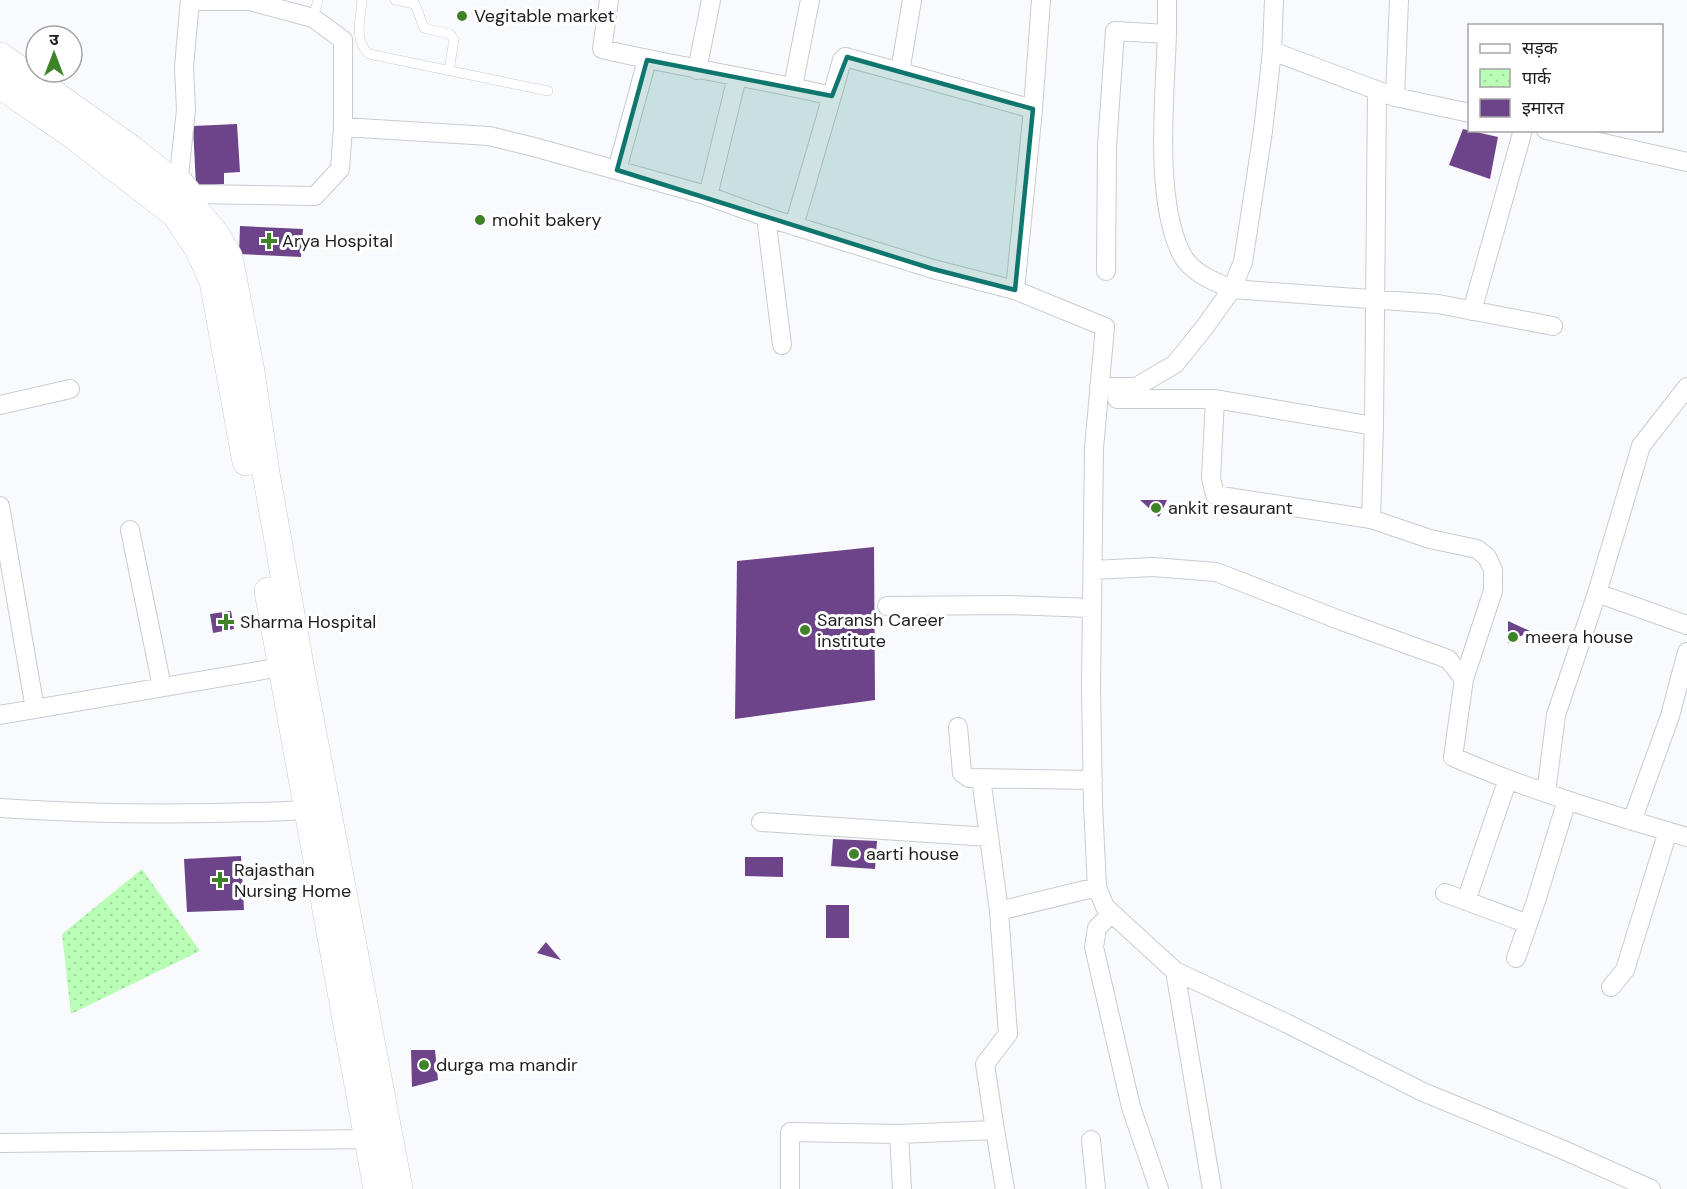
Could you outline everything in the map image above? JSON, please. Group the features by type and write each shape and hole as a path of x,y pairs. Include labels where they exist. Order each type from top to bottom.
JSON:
{"main road":[{"path":"0,56 133,150 170,180 186,203 214,232 229,257 251,372 378,1139 377,1189"},
{"path":"0,85 74,136 186,203 199,250 213,281 308,810 378,1139 399,1189"}],"street":[{"path":"190,0 250,1 316,9 343,40 343,127 340,170 315,196 186,203 179,175 186,110 184,67 190,0"},
{"path":"609,0 602,49 697,70 793,86 832,96"},
{"path":"697,70 711,0"},
{"path":"793,86 810,0"},
{"path":"900,72 912,0"},
{"path":"1015,290 1041,0"},
{"path":"1167,0 1164,151 1168,215 1181,255 1203,277 1232,289 1438,304 1552,326"},
{"path":"1098,393 1136,387 1175,364 1232,289 1243,262 1263,131 1275,0"},
{"path":"1395,97 1399,0"},
{"path":"1106,271 1107,146 1115,31 1167,34"},
{"path":"1272,51 1395,97 1468,114"},
{"path":"794,225 842,60 845,57 1033,109"},
{"path":"617,170 647,60"},
{"path":"708,196 737,77"},
{"path":"1371,519 1377,90"},
{"path":"343,127 489,136 708,196 766,217 933,269 1015,290 1105,327 1094,448 1092,608 1093,780 1097,887 1106,907 1175,971 1286,1023 1423,1092 1651,1189"},
{"path":"1472,311 1522,132"},
{"path":"1555,132 1687,162"},
{"path":"766,217 782,345"},
{"path":"1546,793 1556,715 1597,593 1641,446 1687,387"},
{"path":"0,405 70,389"},
{"path":"1098,393 1215,399 1374,426"},
{"path":"1215,399 1211,478 1215,495 1371,519 1430,539 1477,549 1487,557 1493,570 1492,591 1464,679 1453,757 1546,793 1687,837"},
{"path":"0,506 35,709"},
{"path":"130,530 162,687"},
{"path":"1092,570 1153,567 1216,572 1448,659 1464,679"},
{"path":"1597,593 1687,625"},
{"path":"887,606 1010,605 1092,608"},
{"path":"1632,821 1670,716 1687,652"},
{"path":"0,715 281,667"},
{"path":"958,727 962,773 969,778 1093,780"},
{"path":"981,778 999,911 1008,1034 984,1064 1005,1189"},
{"path":"1466,901 1508,779"},
{"path":"1515,958 1567,800"},
{"path":"0,808 157,813 255,813 308,810"},
{"path":"761,822 989,837"},
{"path":"1611,987 1625,970 1668,831"},
{"path":"999,911 1097,887"},
{"path":"1445,893 1528,924"},
{"path":"1112,913 1097,928 1094,947 1131,1107 1159,1189"},
{"path":"1175,971 1212,1189"},
{"path":"790,1189 790,1132 899,1134 995,1130"},
{"path":"899,1134 902,1189"},
{"path":"0,1143 378,1139"},
{"path":"1091,1140 1096,1189"}],"lane":[{"path":"362,0 359,40 363,49 369,54 548,91"},
{"path":"395,0 415,4 424,28 450,33 454,40 449,70"}],"highlighted area":[{"path":"847,57 1033,109 1015,290 933,269 617,170 647,60 832,96"}],"green space":[{"path":"142,869 200,951 71,1014 62,934"}],"building":[{"path":"237,124 240,172 224,173 224,184 196,186 193,126"},
{"path":"1463,129 1468,132 1498,137 1490,179 1449,165"},
{"path":"240,226 303,229 301,257 239,254"},
{"name":"ankit resaurant","path":"1140,500 1167,500 1159,517"},
{"name":"Saransh Career institute","path":"874,547 875,700 735,719 737,561"},
{"path":"231,611 234,629 213,633 210,614"},
{"name":"meera house","path":"1508,621 1530,631 1508,643"},
{"name":"aarti house","path":"833,839 877,841 875,869 831,866"},
{"path":"241,856 244,910 187,912 184,859"},
{"path":"745,857 783,857 783,877 745,876"},
{"path":"826,905 849,905 849,938 826,938"},
{"path":"546,942 561,960 537,953"},
{"name":"durga ma mandir","path":"411,1050 435,1050 438,1080 412,1087"}],"place":[{"name":"Vegitable market","path":"462,16"},
{"name":"mohit bakery","path":"480,220"},
{"name":"Arya Hospital","path":"269,241"},
{"name":"ankit resaurant","path":"1156,508"},
{"name":"Sharma Hospital","path":"226,622"},
{"name":"Saransh Career institute","path":"805,630"},
{"name":"meera house","path":"1513,637"},
{"name":"aarti house","path":"854,854"},
{"name":"Rajasthan Nursing Home","path":"220,880"},
{"name":"durga ma mandir","path":"424,1065"}]}
